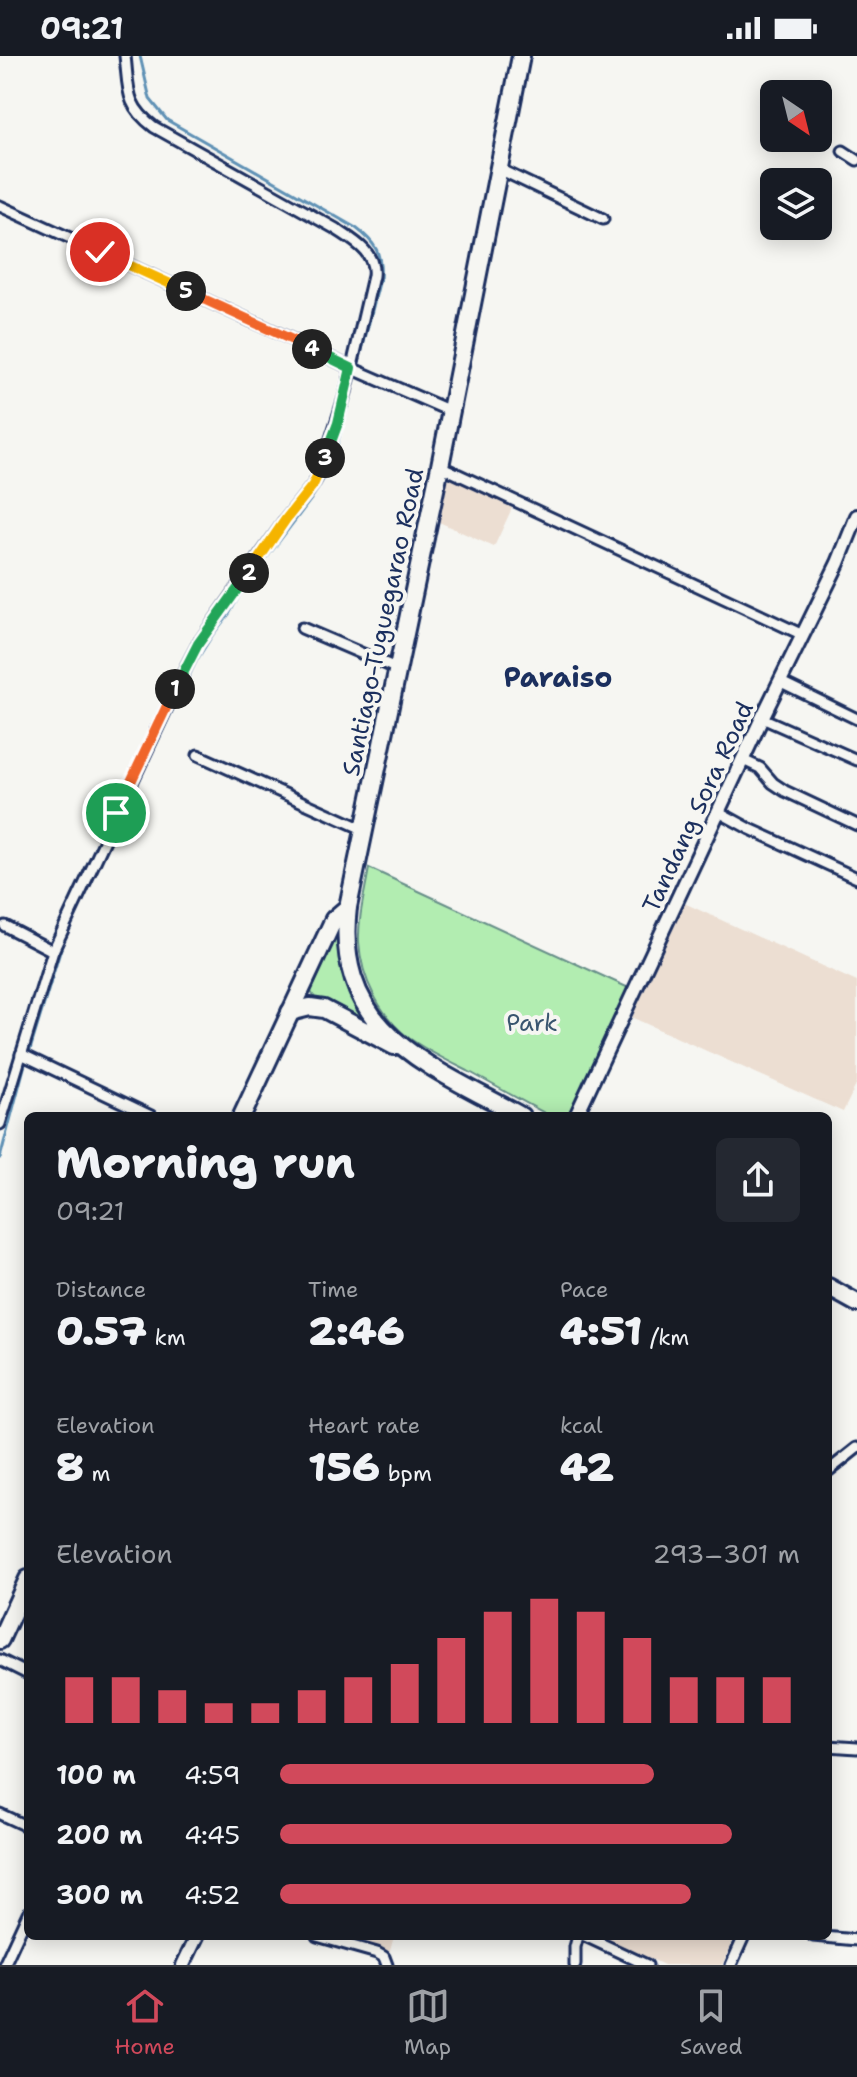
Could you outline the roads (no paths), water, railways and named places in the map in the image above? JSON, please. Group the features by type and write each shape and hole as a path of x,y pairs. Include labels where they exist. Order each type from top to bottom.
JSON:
{"highway":[{"name":"Santiago-Tuguegarao Road","path":"514,1112 408,1053 379,1024 357,990 347,953 346,927 521,56"},
{"path":"244,1112 334,919 348,907"},
{"path":"290,1012 310,1007 324,1009 408,1053"},
{"path":"832,1289 857,1303"},
{"path":"0,1640 24,1588"}],"street":[{"path":"0,1124 53,951 198,644 321,470 338,423 374,268 371,257 362,247 336,229 141,117 132,106 125,56"},
{"path":"843,151 857,160"},
{"path":"499,169 603,219"},
{"path":"0,206 450,411"},
{"path":"440,466 803,635"},
{"name":"Tandang Sora Road","path":"578,1112 838,563 857,516"},
{"path":"302,628 398,669"},
{"path":"781,682 857,719"},
{"path":"762,718 857,760"},
{"path":"198,755 365,830"},
{"path":"743,760 760,768 785,791 857,825"},
{"path":"719,812 857,878"},
{"path":"5,926 53,951"},
{"path":"21,1054 143,1112"},
{"path":"832,1468 857,1448"},
{"path":"0,1660 24,1672"},
{"path":"832,1746 857,1748"},
{"path":"0,1814 24,1825"},
{"path":"4,1965 24,1922"},
{"path":"832,1938 857,1940"},
{"path":"183,1965 195,1940"},
{"path":"331,1940 377,1953 384,1957 387,1965"},
{"path":"575,1965 577,1940"},
{"path":"594,1940 647,1965"},
{"path":"731,1965 742,1940"}],"waterway":[{"path":"140,56 150,99 167,120 356,228 373,244 379,255 380,279 359,362"},
{"path":"118,824 196,661 327,473 354,379"},
{"path":"29,1053 73,917"},
{"path":"0,1158 26,1060"}],"district":[{"name":"Paraiso","path":"558,677"}],"park label":[{"name":"Park","path":"532,1023"}]}
